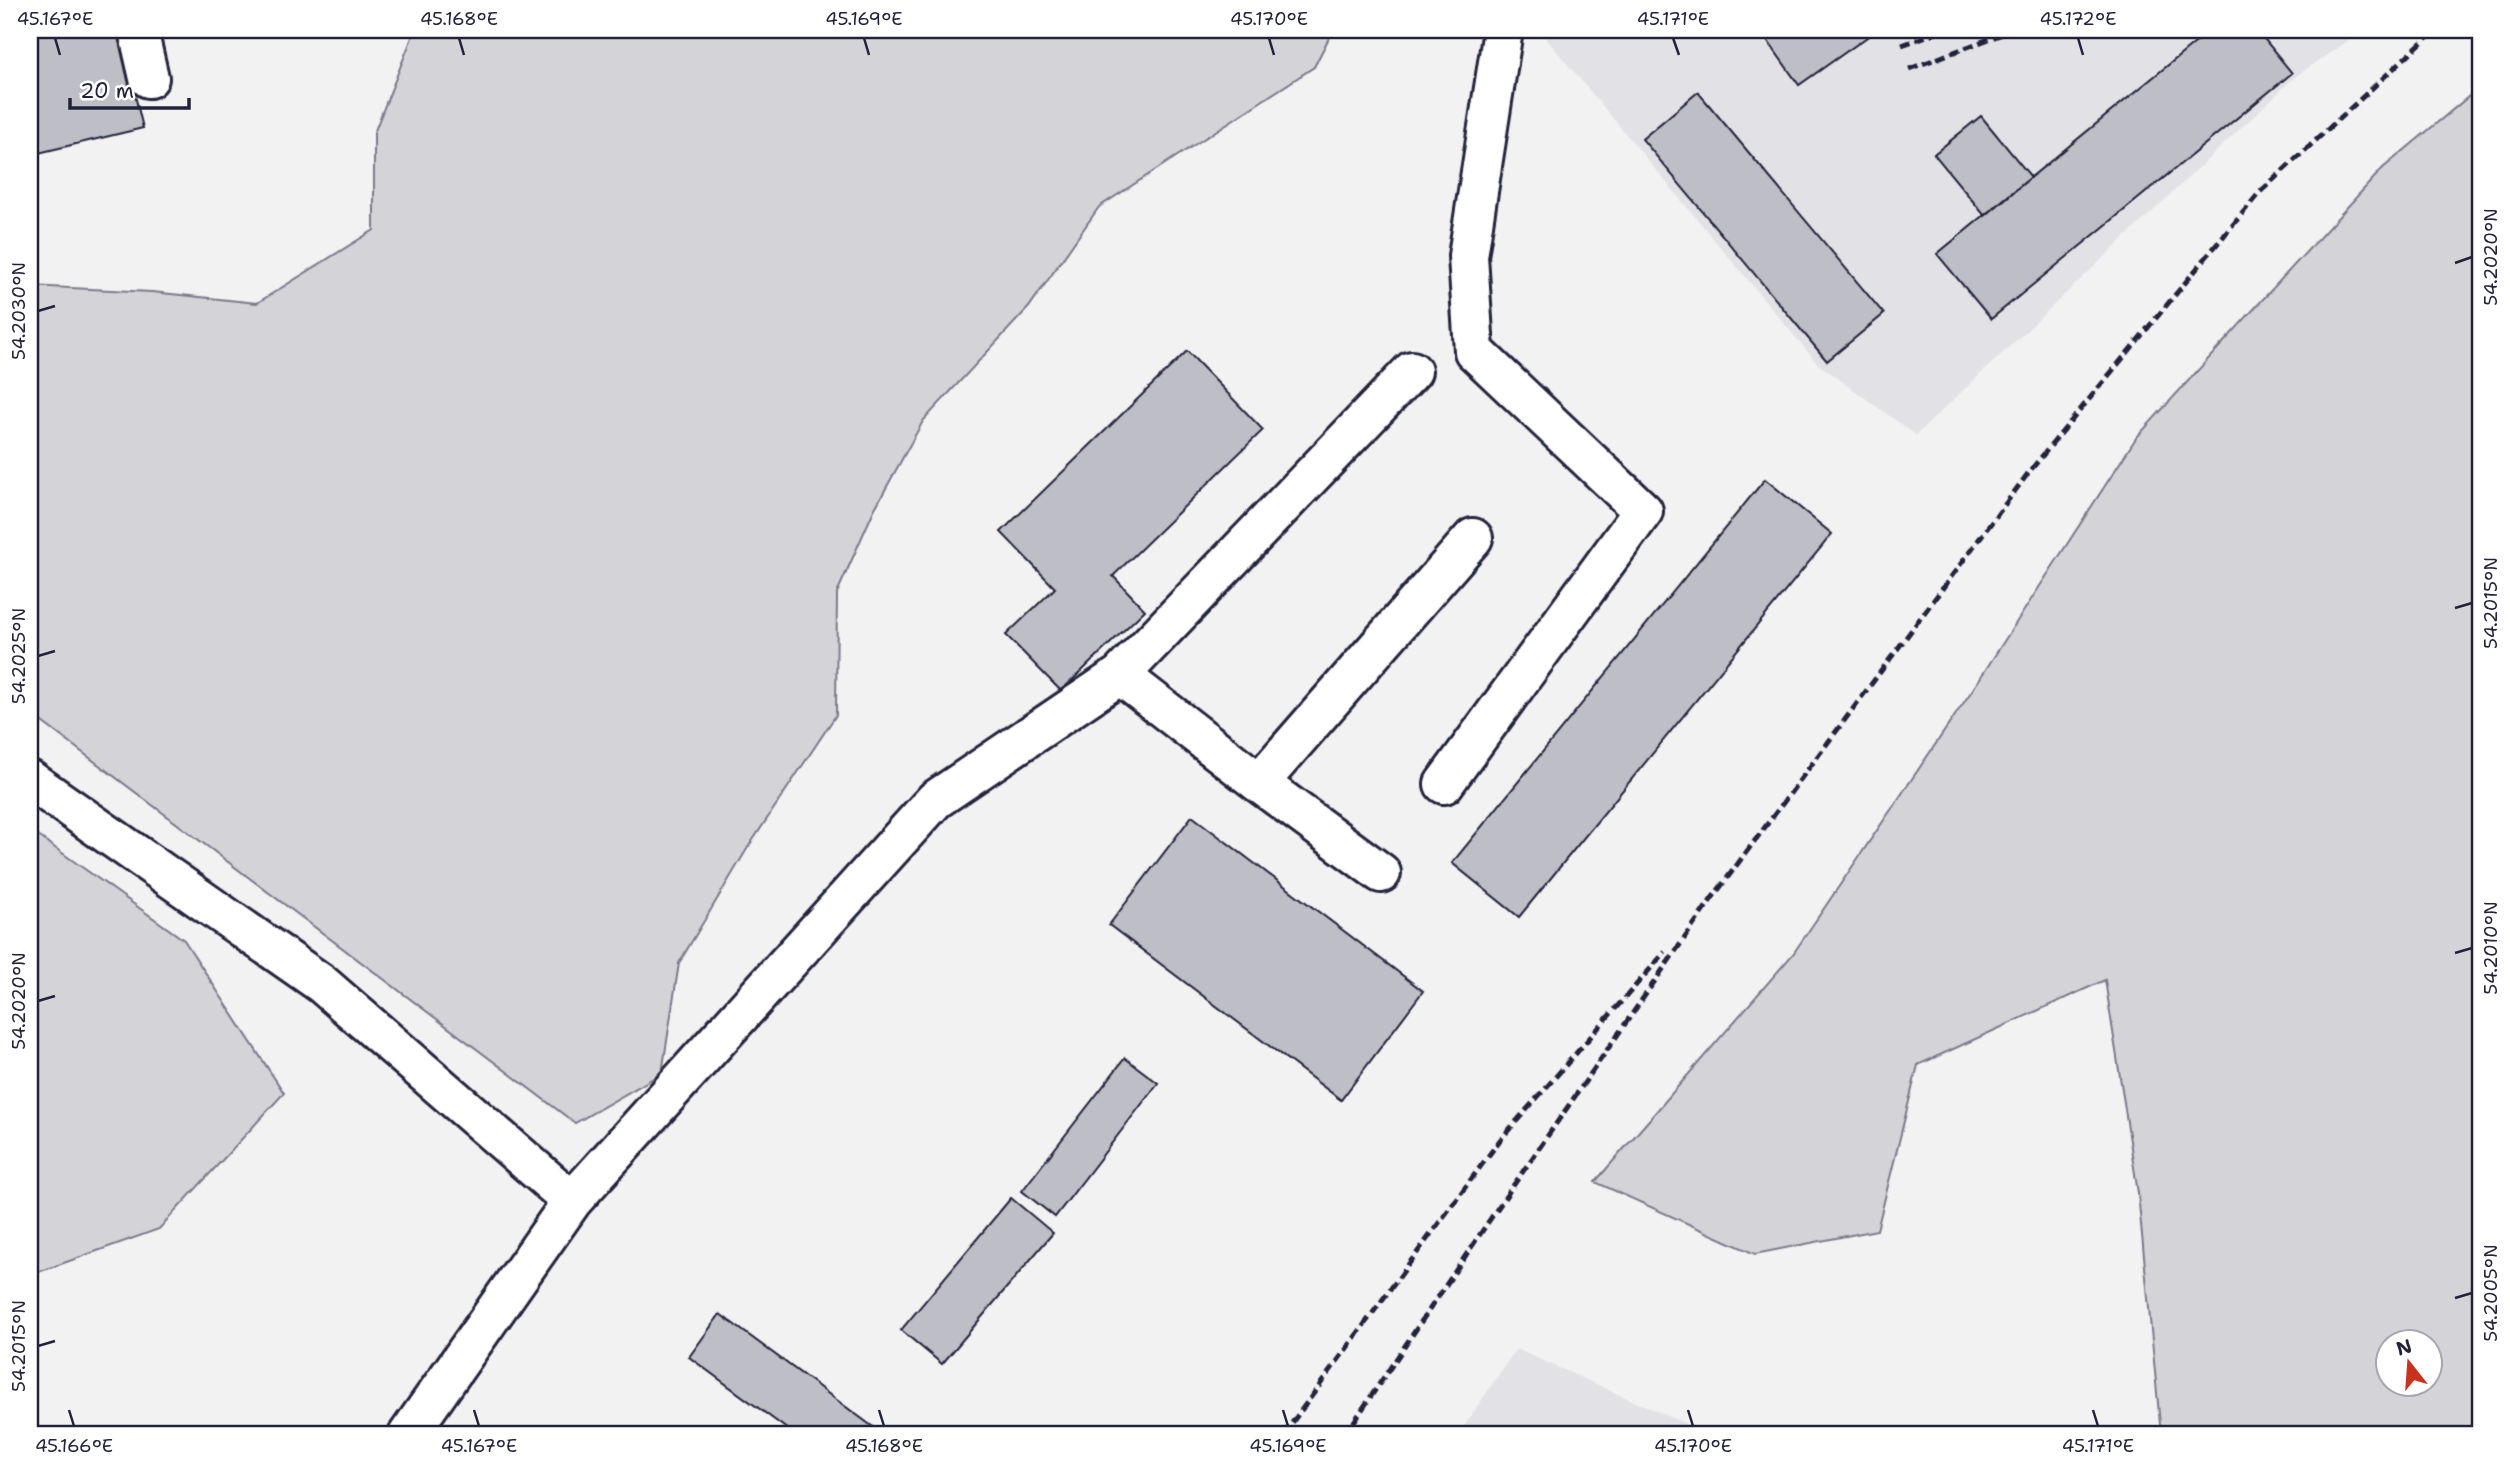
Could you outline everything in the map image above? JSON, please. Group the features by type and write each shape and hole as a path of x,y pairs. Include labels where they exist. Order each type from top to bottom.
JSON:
{"lane":[{"path":"138,30 149,78"},
{"path":"1444,784 1643,511 1474,351 1468,256 1503,30"},
{"path":"408,1435 572,1201 935,800 1120,675 1412,371"},
{"path":"1259,783 1473,538"},
{"path":"1120,675 1381,873"},
{"path":"30,779 322,984 572,1201"}],"shaded area":[{"path":"415,30 1333,30 1314,67 1099,207 1029,307 923,421 874,510 837,593 836,715 747,849 679,963 662,1073 575,1123 30,713 30,286 152,292 257,303 374,230 374,133"},
{"path":"1539,30 2364,30 2296,76 1916,435 1818,364"},
{"path":"2480,87 2480,1435 2161,1435 2138,1193 2105,980 1918,1065 1877,1230 1755,1254 1595,1182 1793,954 1973,689 2136,438 2383,168"},
{"path":"30,830 184,940 284,1093 159,1229 30,1275"},
{"path":"1516,1349 1711,1435 1458,1435"}],"building":[{"path":"30,30 119,30 143,128 30,155"},
{"path":"1760,30 1877,30 1799,85"},
{"path":"2211,30 2257,30 2292,73 1991,319 1937,254"},
{"path":"1698,92 1884,314 1827,361 1642,139"},
{"path":"1981,116 2031,177 1985,216 1934,154"},
{"path":"1187,351 1263,430 1113,576 1145,610 1061,691 1006,635 1055,588 1001,532"},
{"path":"1765,479 1832,534 1519,917 1452,863"},
{"path":"1192,816 1423,991 1341,1100 1109,925"},
{"path":"1125,1058 1158,1083 1055,1217 1022,1191"},
{"path":"1011,1198 1053,1233 942,1364 901,1330"},
{"path":"720,1314 884,1435 795,1435 689,1357"}],"railway":[{"path":"1902,45 1943,30"},
{"path":"1909,69 2013,30"},
{"path":"1345,1435 1497,1209 1713,897 2029,472 2260,192 2435,30"},
{"path":"1283,1435 1500,1140 1665,952"}]}
